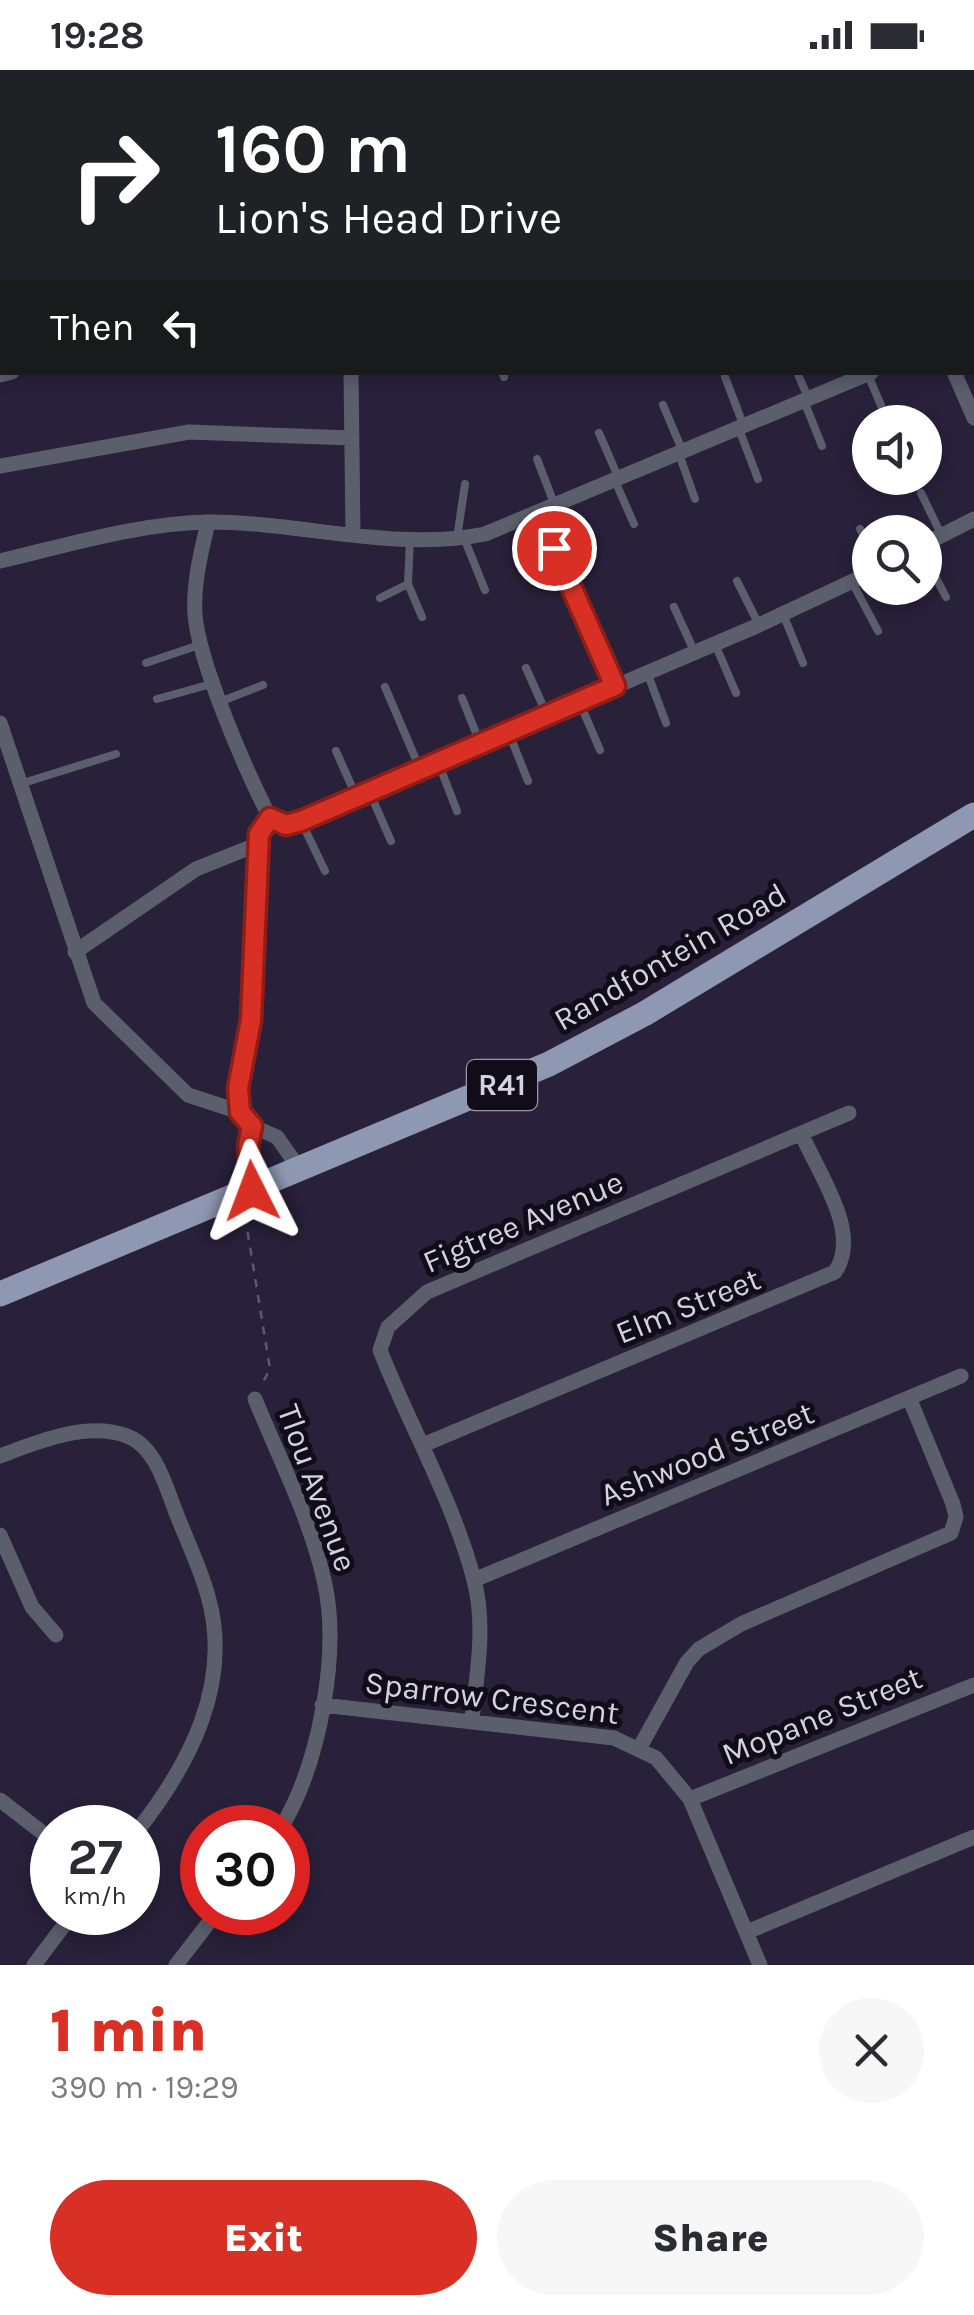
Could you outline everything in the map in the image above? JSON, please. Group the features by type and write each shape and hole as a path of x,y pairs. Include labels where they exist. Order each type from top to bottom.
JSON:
{"main road":[{"name":"Randfontein Road","path":"0,1294 301,1172 549,1064 661,1004 974,815"}],"street":[{"path":"351,375 353,533"},
{"path":"0,561 109,535 208,522 460,538 539,513 865,375"},
{"path":"955,375 974,418"},
{"path":"0,466 189,432 352,438"},
{"path":"539,513 615,686"},
{"path":"942,536 974,519"},
{"path":"208,522 195,590 202,644 270,818 286,825 759,626 852,582"},
{"path":"0,722 94,1003 188,1095 240,1112 252,1126 277,1137 301,1172"},
{"path":"240,1112 238,1088 254,974 256,845 270,818"},
{"path":"75,952 196,870 256,845"},
{"name":"Figtree Avenue","path":"472,1719 479,1627 474,1580 423,1445 380,1350 388,1326 410,1304 490,1262 850,1113"},
{"path":"247,1193 252,1126"},
{"name":"Elm Street","path":"423,1445 835,1272 844,1256 844,1230 802,1135"},
{"name":"Ashwood Street","path":"474,1580 961,1376"},
{"name":"Tlou Avenue","path":"255,1399 324,1578 330,1634 310,1764 291,1805"},
{"path":"640,1747 687,1662 716,1638 950,1533 956,1516 953,1504 910,1400"},
{"path":"0,1456 65,1436 122,1434 146,1447 166,1487 209,1599 212,1670 200,1729 174,1782 157,1805"},
{"path":"0,1534 32,1607 56,1635"},
{"name":"Mopane Street","path":"690,1799 974,1684"},
{"name":"Sparrow Crescent","path":"322,1705 472,1719 614,1738 640,1747 675,1776 690,1799 760,1965"},
{"path":"0,1800 30,1823"},
{"path":"746,1932 974,1837"},
{"path":"34,1965 57,1935"},
{"path":"178,1964 200,1935"}],"lane":[{"path":"798,375 822,446"},
{"path":"871,375 882,405"},
{"path":"725,377 758,478"},
{"path":"663,406 696,499"},
{"path":"599,433 634,524"},
{"path":"536,459 556,506"},
{"path":"465,484 460,538 485,590"},
{"path":"410,536 408,584 422,616"},
{"path":"737,581 759,626"},
{"path":"380,598 408,584"},
{"path":"942,589 946,597"},
{"path":"864,605 878,631"},
{"path":"674,607 695,652"},
{"path":"784,614 803,663"},
{"path":"146,663 202,644"},
{"path":"715,644 736,692"},
{"path":"526,668 546,715"},
{"path":"646,672 666,723"},
{"path":"157,700 216,682"},
{"path":"222,701 264,684"},
{"path":"385,686 420,769"},
{"path":"462,698 480,744"},
{"path":"579,701 600,750"},
{"path":"508,732 528,781"},
{"path":"336,751 391,841"},
{"path":"20,784 116,754"},
{"path":"438,762 457,810"},
{"path":"301,821 324,871"}],"path":[{"path":"247,1193 270,1369 255,1399"}],"route":[{"path":"252,1191 248,1146 252,1126 240,1112 238,1088 251,1020 255,856 259,834 270,818 286,825 301,821 615,686 554,548"}]}
